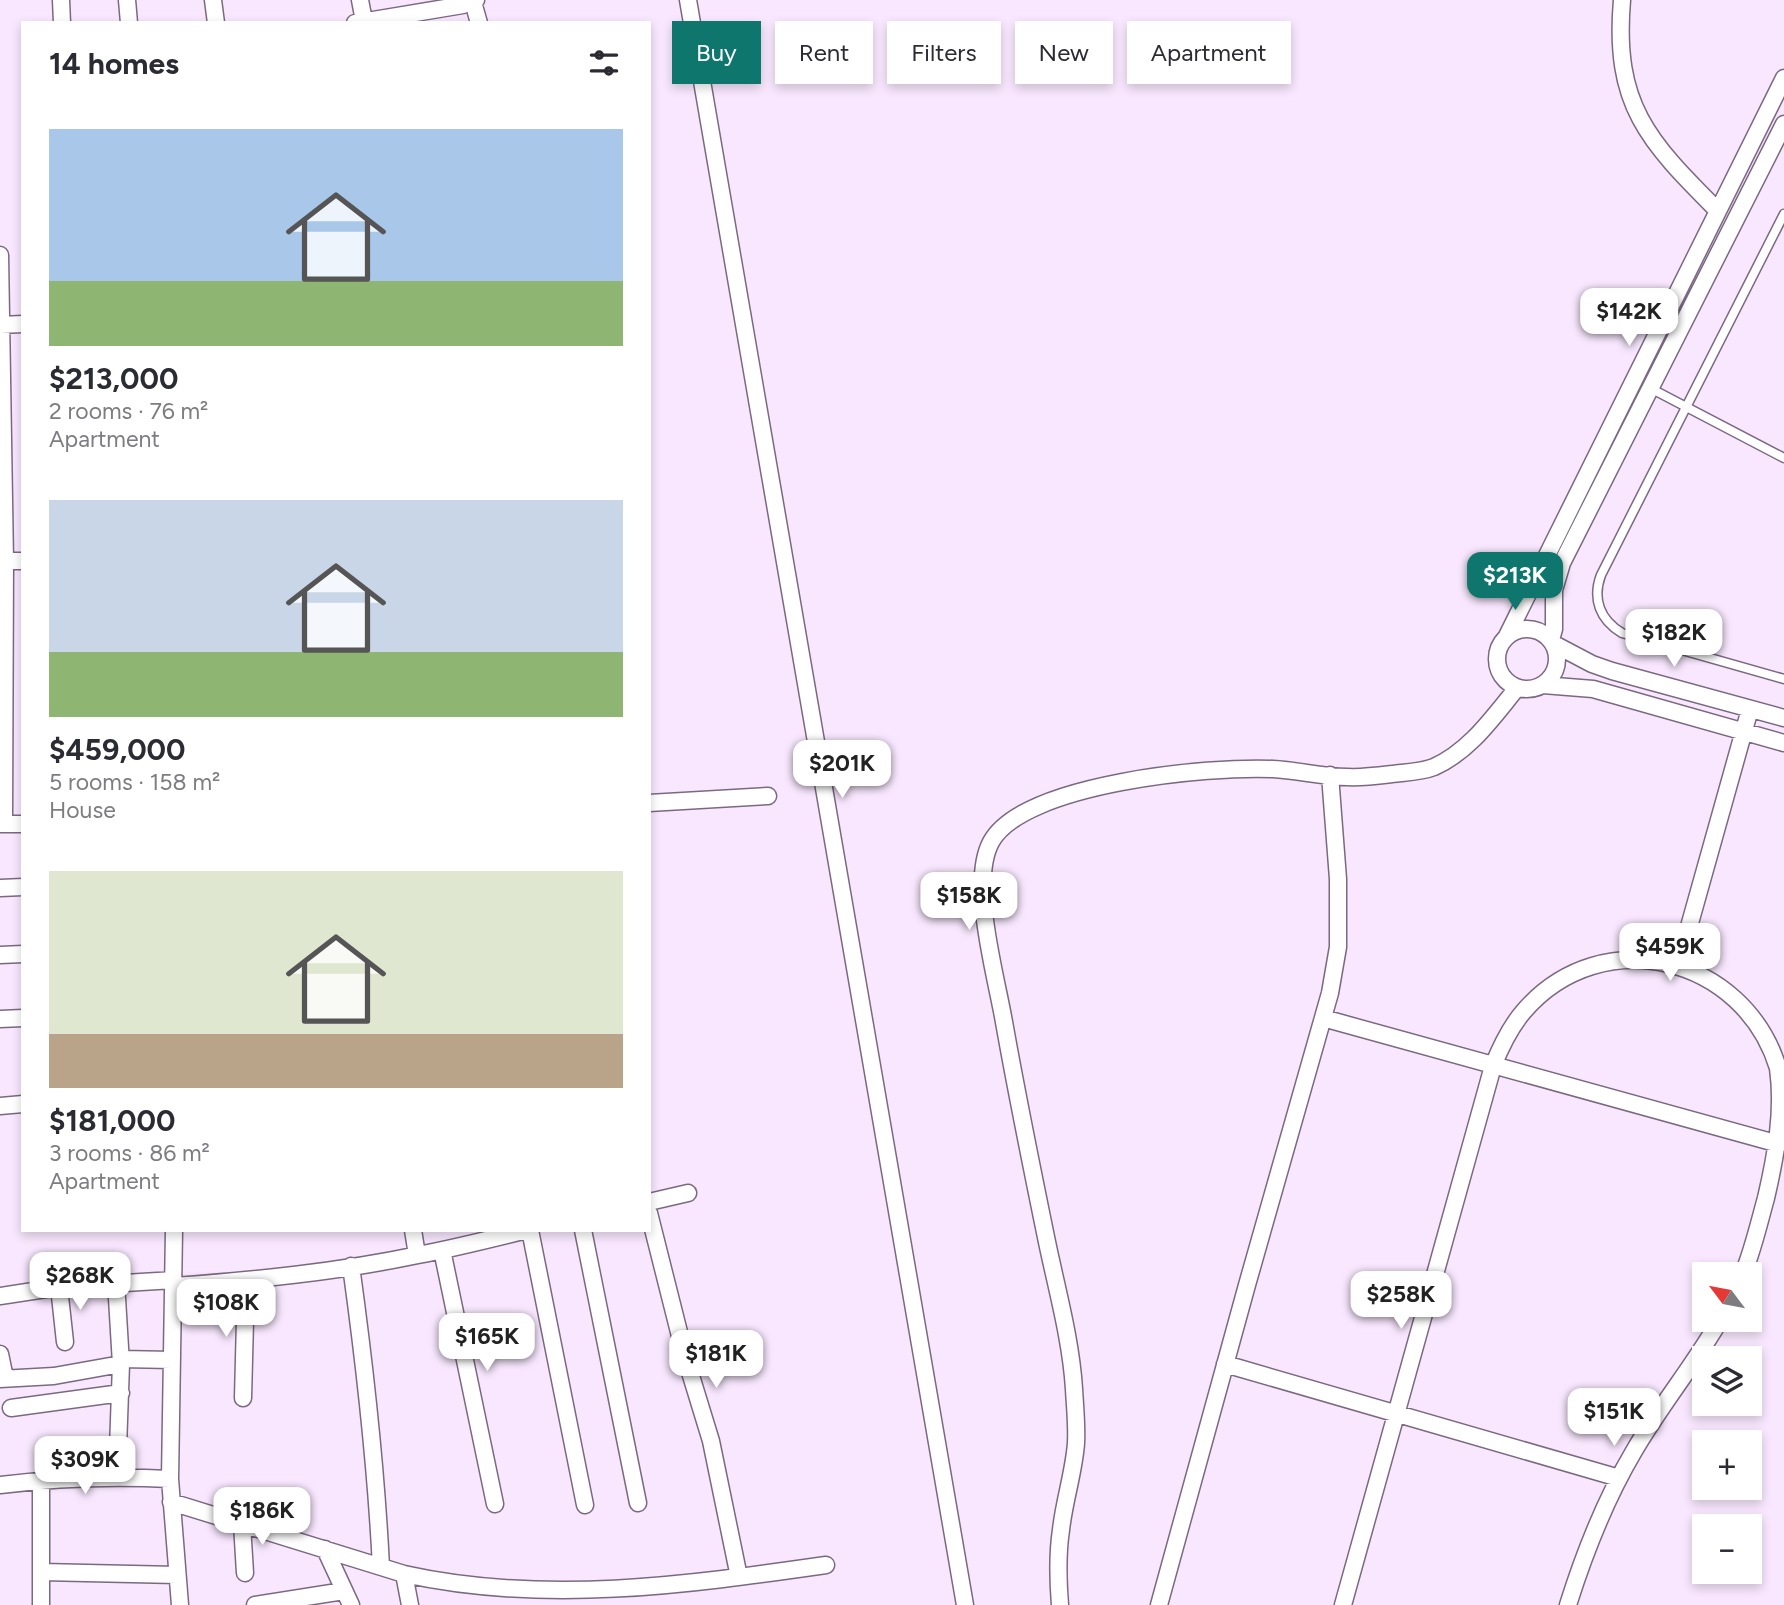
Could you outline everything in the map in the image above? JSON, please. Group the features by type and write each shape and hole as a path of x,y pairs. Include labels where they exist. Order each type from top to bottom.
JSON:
{"street":[{"path":"61,0 62,21"},
{"path":"127,0 129,21"},
{"path":"213,0 216,21"},
{"path":"360,0 360,21"},
{"path":"688,0 829,833 965,1605"},
{"path":"1622,0 1620,21 1623,65 1634,106 1654,144 1718,211"},
{"path":"365,21 475,1 479,21"},
{"path":"1784,78 1498,651 1498,669 1509,684 1517,688 1543,685 1593,689 1784,743"},
{"path":"1543,685 1555,671 1557,662 1553,642 1554,590 1562,563 1784,124"},
{"path":"0,255 2,824 21,824"},
{"path":"1,324 21,324"},
{"path":"3,561 21,561"},
{"path":"1507,636 1514,631 1530,628 1538,630 1553,642 1612,671 1784,718"},
{"path":"1060,1605 1057,1569 1061,1529 1076,1445 1074,1386 1063,1316 1020,1110 986,922 981,886 983,865 991,841 1007,822 1035,807 1068,795 1170,775 1217,769 1274,769 1330,775 1376,776 1431,768 1454,757 1472,741 1517,688"},
{"path":"1678,966 1750,709"},
{"path":"1159,1605 1323,1018 1338,947 1337,867 1330,775"},
{"path":"651,803 768,796"},
{"path":"0,888 21,887"},
{"path":"0,955 21,954"},
{"path":"1343,1605 1493,1066 1517,1019 1556,983 1594,965 1615,961 1657,961 1702,975 1723,988 1742,1004 1758,1024 1770,1046 1781,1082 1783,1119 1756,1237 1747,1262"},
{"path":"0,1019 21,1018"},
{"path":"1323,1018 1779,1144"},
{"path":"0,1106 21,1104"},
{"path":"651,1202 688,1194"},
{"path":"651,1221 685,1356 711,1440 739,1577"},
{"path":"174,1232 170,1479 180,1605"},
{"path":"413,1232 417,1255"},
{"path":"0,1296 116,1282 246,1281 417,1255 519,1232"},
{"path":"528,1232 585,1506"},
{"path":"583,1232 638,1503"},
{"path":"442,1250 495,1504"},
{"path":"351,1266 376,1466 381,1567"},
{"path":"243,1398 246,1281"},
{"path":"116,1282 121,1361 117,1476"},
{"path":"59,1287 65,1342"},
{"path":"1567,1605 1590,1537 1619,1478 1654,1418 1712,1332"},
{"path":"0,1354 2,1379 54,1376 121,1361 172,1360"},
{"path":"1225,1364 1619,1478"},
{"path":"11,1408 121,1394"},
{"path":"0,1485 117,1476 170,1479"},
{"path":"41,1480 41,1605"},
{"path":"171,1502 440,1583 476,1597 631,1598 666,1587 826,1565"},
{"path":"242,1524 245,1573"},
{"path":"255,1605 347,1598 325,1549"},
{"path":"41,1572 177,1575"},
{"path":"404,1574 410,1605"},
{"path":"666,1587 670,1605"}],"lane":[{"path":"1784,214 1601,575 1597,591 1599,608 1608,622 1622,633 1784,679"},
{"path":"1650,388 1784,458"}]}
